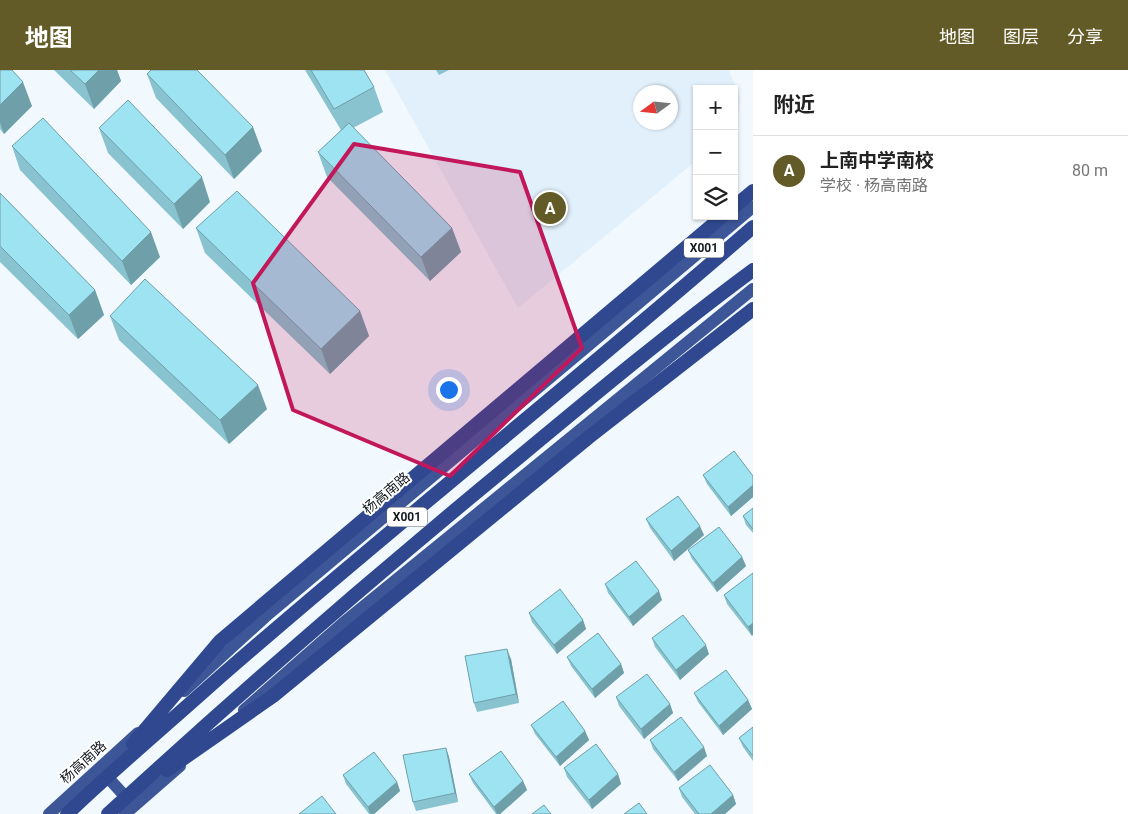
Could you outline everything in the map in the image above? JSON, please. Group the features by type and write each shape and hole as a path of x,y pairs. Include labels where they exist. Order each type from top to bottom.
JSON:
{"highway":[{"path":"738,204 753,191"},
{"path":"100,775 220,641 718,220"},
{"name":"杨高南路","path":"68,814 100,775 672,297 753,227"},
{"name":"X001","path":"108,814 127,807 235,698 388,565 676,327 753,270"},
{"path":"127,807 273,696 681,364 753,309"}],"main road":[{"name":"杨高南路","path":"49,814 100,775 265,617 753,207"},
{"name":"X001","path":"127,807 342,624 753,289"},
{"path":"692,337 729,328"},
{"path":"100,775 127,807"}],"highlighted area":[{"path":"354,144 520,172 582,348 450,476 293,410 253,283"}],"shaded area":[{"path":"385,70 729,70 735,85 693,85 693,163 518,308"},
{"path":"738,93 740,98 738,115"}],"building":[{"path":"0,70 12,70 23,82 0,105"},
{"path":"70,70 99,70 85,84"},
{"path":"151,70 197,70 253,127 225,155 147,74"},
{"path":"311,70 364,70 374,87 334,109"},
{"path":"128,100 202,177 174,204 99,128"},
{"path":"43,118 151,232 122,261 12,146"},
{"path":"349,123 452,228 421,257 318,152"},
{"path":"237,191 360,311 321,349 196,228"},
{"path":"0,193 95,290 69,315 0,246"},
{"path":"145,279 258,385 220,420 110,316"},
{"path":"734,451 753,476 753,485 728,507 703,475"},
{"path":"678,496 700,526 671,551 646,519"},
{"path":"753,508 753,529 743,516"},
{"path":"719,527 742,557 713,583 688,550"},
{"path":"636,561 659,591 629,617 605,584"},
{"path":"753,573 753,623 748,627 724,595"},
{"path":"560,589 583,620 554,645 529,613"},
{"path":"683,615 706,645 676,670 652,638"},
{"path":"598,633 621,664 592,689 567,657"},
{"path":"507,649 516,694 474,703 465,656"},
{"path":"726,670 748,700 719,726 694,693"},
{"path":"647,674 670,704 641,729 616,697"},
{"path":"563,701 585,731 556,757 531,725"},
{"path":"681,717 704,747 674,772 650,740"},
{"path":"753,727 753,756 739,738"},
{"path":"596,744 618,774 589,800 564,768"},
{"path":"446,748 455,793 413,802 403,755"},
{"path":"501,751 523,781 494,807 469,774"},
{"path":"374,752 397,782 368,807 343,775"},
{"path":"710,765 733,795 711,814 699,814 679,788"},
{"path":"322,796 336,814 299,814"},
{"path":"639,803 647,814 624,814"},
{"path":"544,805 551,814 532,814"}],"place":[{"name":"上南中学南校","path":"550,208"}]}
